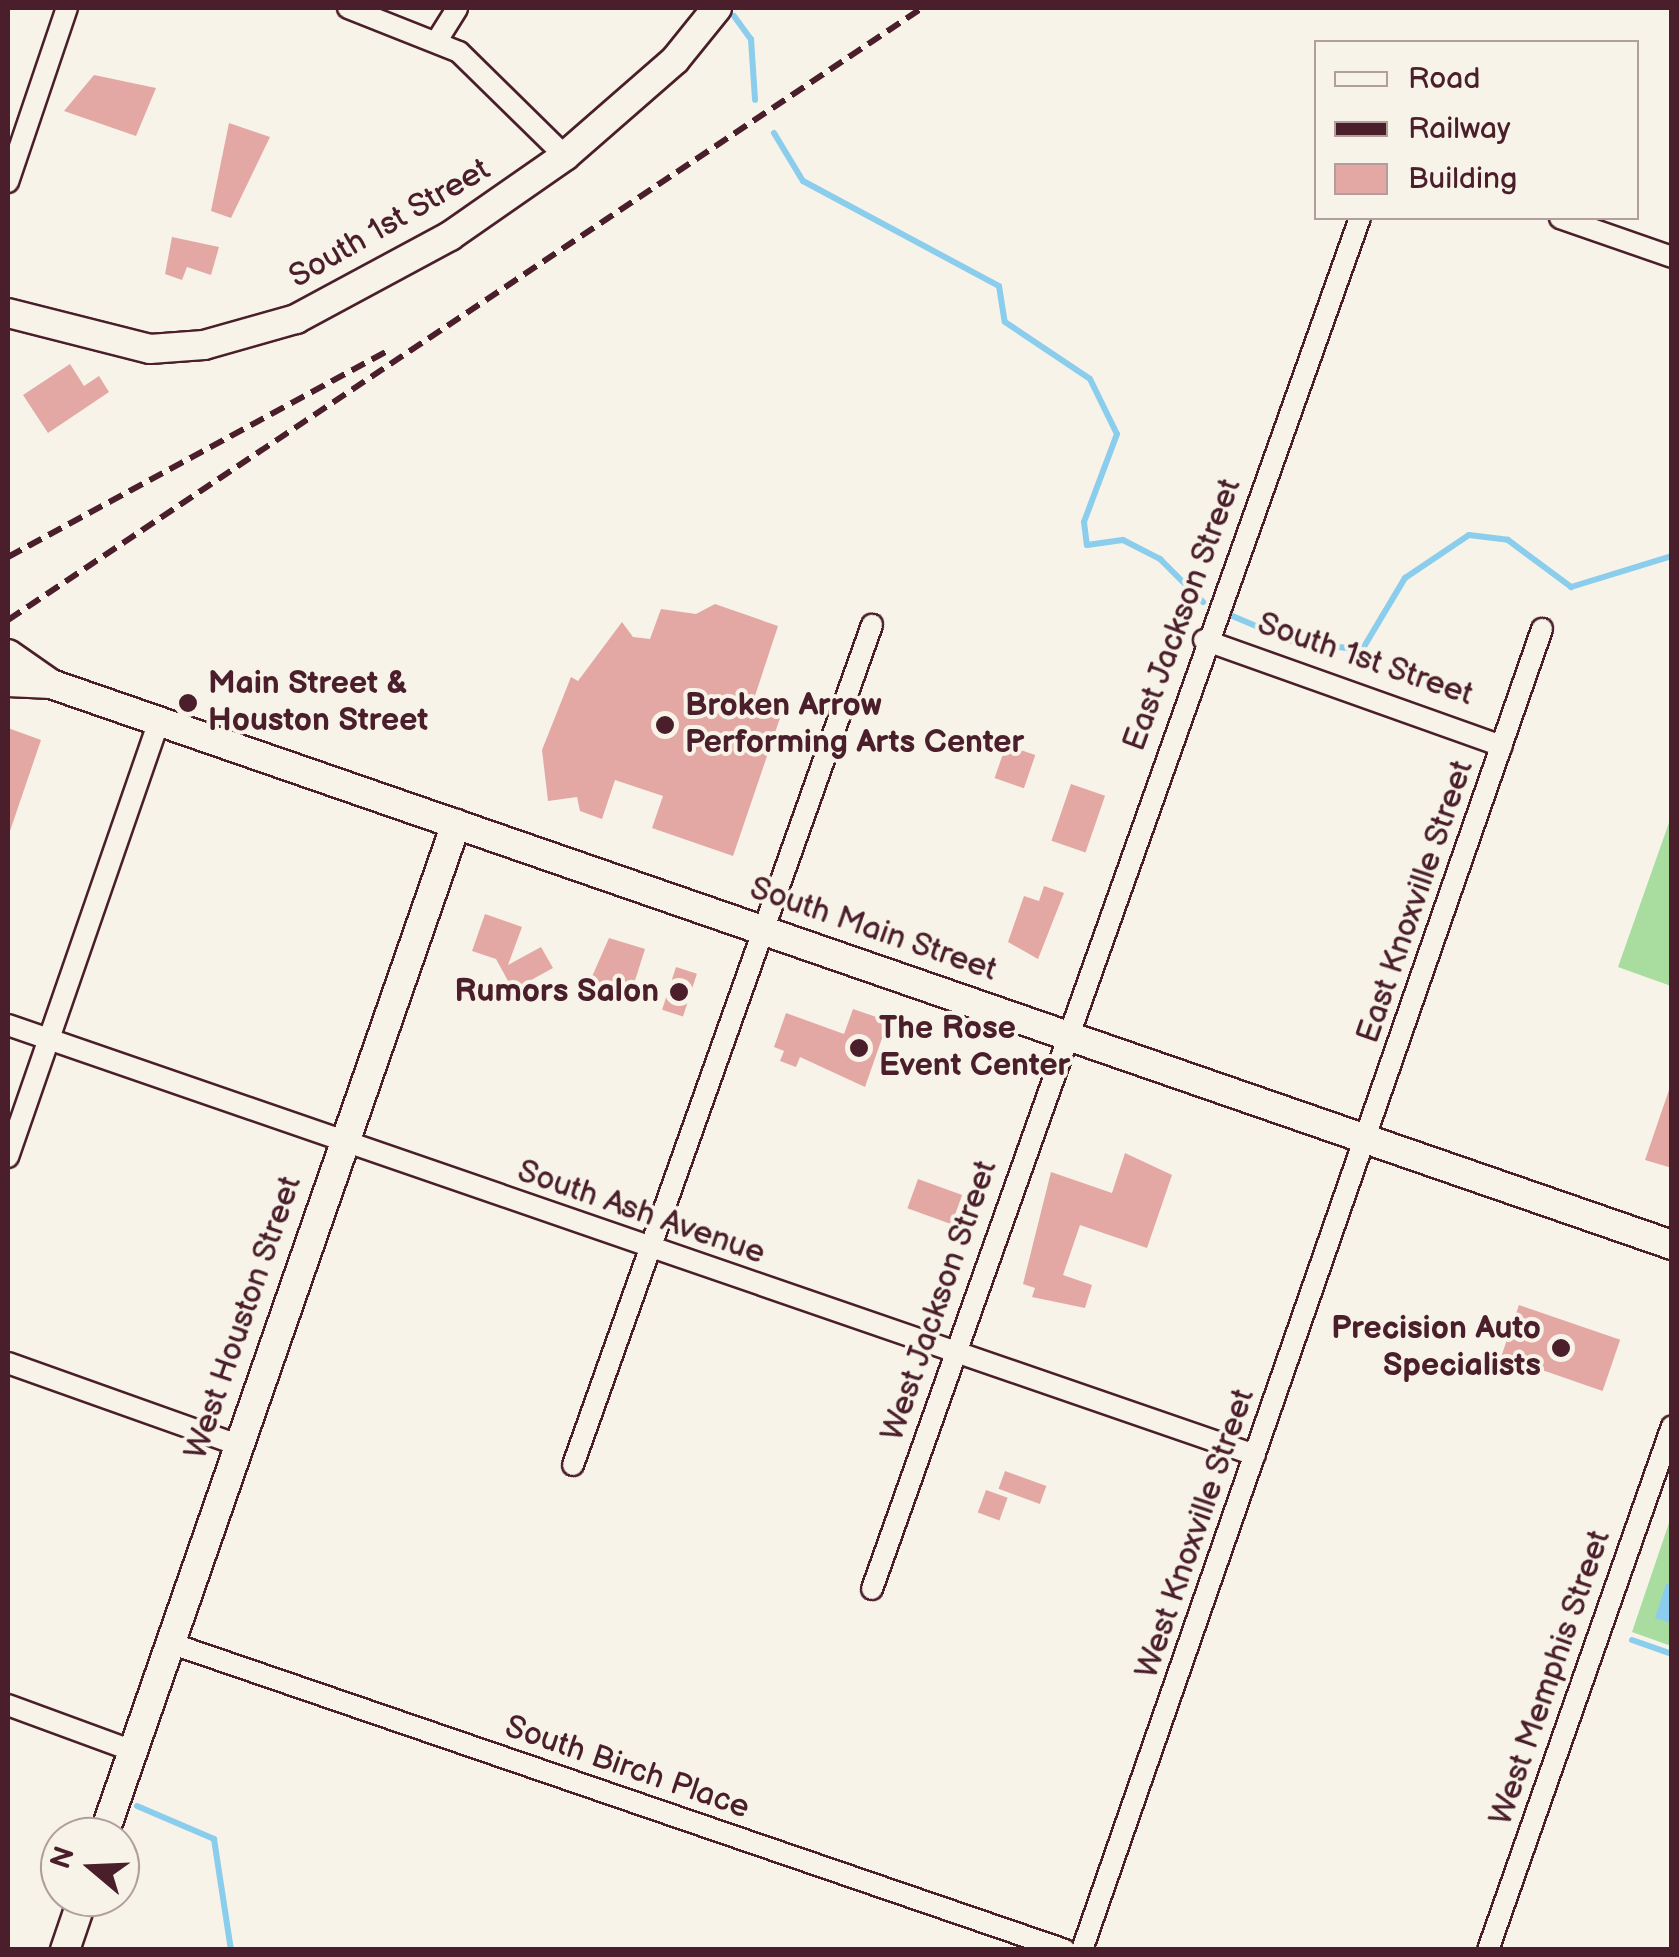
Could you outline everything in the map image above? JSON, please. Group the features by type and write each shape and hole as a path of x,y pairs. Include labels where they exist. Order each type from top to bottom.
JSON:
{"street":[{"path":"8,182 67,8"},
{"path":"348,8 438,40 490,74 565,156"},
{"path":"438,40 457,8"},
{"name":"South 1st Street","path":"8,313 150,349 261,332 372,282 565,156 665,71 716,8"},
{"name":"East Jackson Street","path":"1066,1034 1204,640 1359,220"},
{"path":"1566,220 1672,257"},
{"path":"8,334 40,323"},
{"path":"573,1465 872,625"},
{"name":"East Knoxville Street","path":"1366,1139 1542,629"},
{"name":"South 1st Street","path":"1204,640 1502,746"},
{"name":"South Main Street","path":"8,654 51,684 1672,1246"},
{"name":"South Main Street","path":"8,682 51,684"},
{"path":"8,1157 158,722"},
{"name":"West Houston Street","path":"110,1817 342,1140 456,824"},
{"name":"South Ash Avenue","path":"8,1026 1255,1455"},
{"name":"West Jackson Street","path":"872,1589 1066,1034"},
{"name":"West Knoxville Street","path":"1082,1950 1366,1139"},
{"path":"8,1363 238,1445"},
{"name":"West Memphis Street","path":"1488,1950 1672,1426"},
{"name":"South Birch Place","path":"170,1642 1066,1950"},
{"path":"8,1706 133,1751"},
{"path":"65,1950 76,1917"}],"green space":[{"path":"1671,817 1671,986 1618,967"},
{"path":"1671,1517 1671,1646 1632,1632"}],"water":[{"path":"1666,1584 1671,1585 1671,1623 1655,1618"}],"building":[{"path":"94,75 156,88 136,136 64,111"},
{"path":"229,123 270,137 231,218 211,211"},
{"path":"172,237 219,247 211,275 187,267 182,280 165,274"},
{"path":"70,364 84,386 99,376 109,392 48,433 23,395"},
{"name":"Broken Arrow Performing Arts Center","path":"715,604 778,626 751,708 780,718 733,856 652,828 663,796 615,780 602,819 580,811 577,797 548,801 542,750 571,677 578,681 622,622 633,637 650,639 661,609 696,614"},
{"path":"8,728 41,740 10,831 8,830"},
{"path":"1006,745 1035,755 1024,788 995,778"},
{"path":"1071,784 1105,796 1086,852 1051,841"},
{"path":"1044,886 1064,893 1038,959 1008,942 1024,896 1039,901"},
{"path":"485,914 522,927 508,965 541,947 553,968 513,990 496,959 472,951"},
{"path":"609,938 645,949 631,993 590,981"},
{"name":"Rumors Salon","path":"676,967 697,974 683,1017 662,1010"},
{"path":"853,1009 888,1021 865,1087 800,1057 796,1067 780,1061 784,1051 774,1047 786,1013 844,1034"},
{"path":"1672,1090 1672,1168 1645,1160"},
{"path":"1125,1153 1172,1175 1147,1248 1080,1225 1063,1275 1092,1285 1085,1308 1032,1297 1035,1288 1023,1284 1051,1172 1112,1193"},
{"path":"918,1179 962,1195 952,1224 907,1208"},
{"name":"Precision Auto Specialists","path":"1519,1305 1620,1340 1603,1391 1501,1356"},
{"path":"1005,1471 1046,1486 1040,1504 999,1489"},
{"path":"986,1490 1008,1498 999,1520 978,1513"}],"waterway":[{"path":"734,16 751,39 755,100"},
{"path":"774,133 803,181 999,286 1005,322 1090,379 1117,434 1084,522 1087,545 1123,540 1160,559 1203,602"},
{"path":"1230,615 1292,641 1362,650 1405,578 1469,535 1508,540 1571,587 1672,556"},
{"path":"1632,1640 1672,1654"},
{"path":"137,1806 214,1839 231,1950"}],"railway":[{"path":"8,620 922,8"},
{"path":"8,557 390,350"}],"place":[{"name":"Main Street & Houston Street","path":"188,703"},
{"name":"Broken Arrow Performing Arts Center","path":"665,725"},
{"name":"Rumors Salon","path":"679,992"},
{"name":"The Rose Event Center","path":"859,1048"},
{"name":"Precision Auto Specialists","path":"1561,1348"}]}
